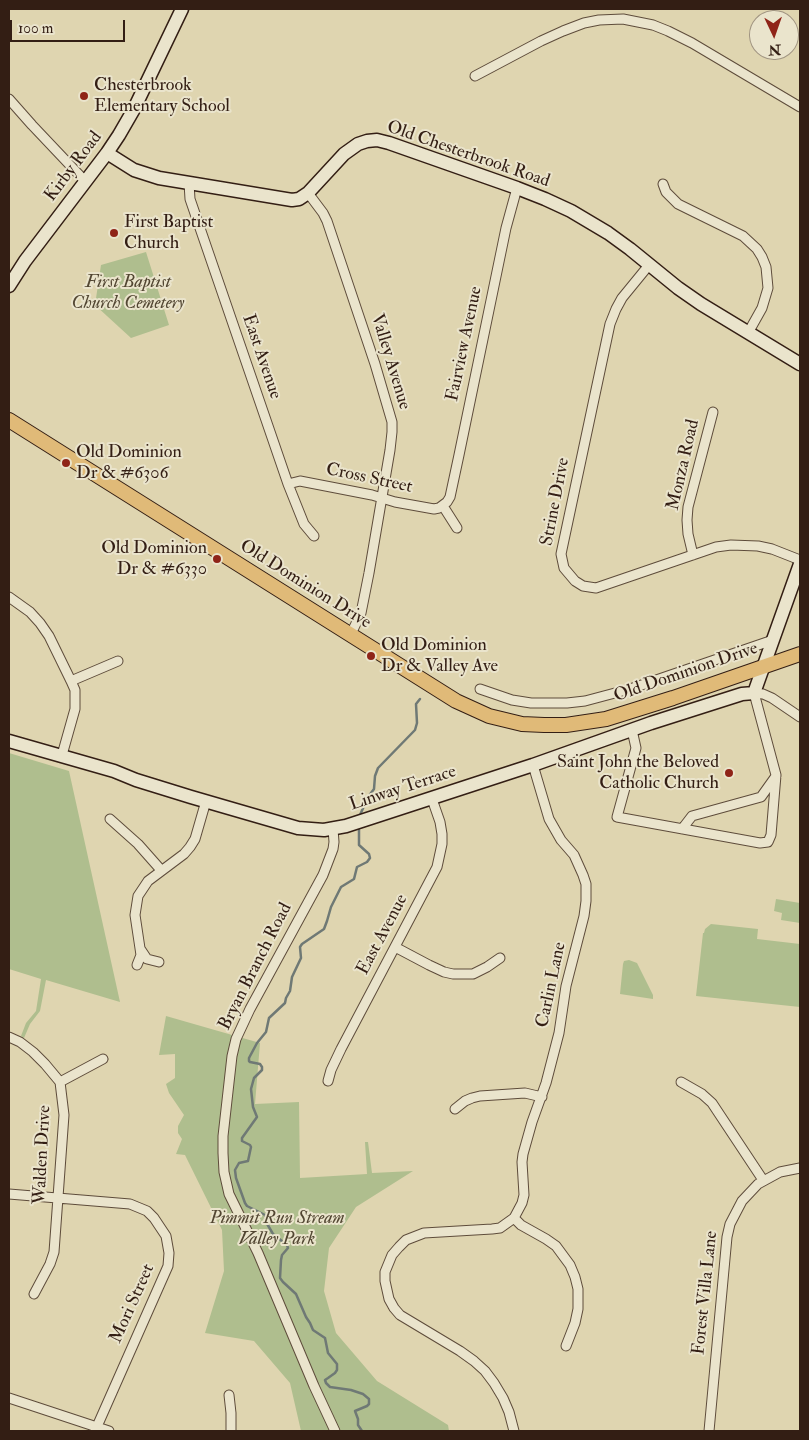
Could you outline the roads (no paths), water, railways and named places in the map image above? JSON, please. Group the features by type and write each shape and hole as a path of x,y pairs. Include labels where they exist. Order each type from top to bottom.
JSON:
{"main road":[{"name":"Old Dominion Drive","path":"9,420 456,701 506,721 536,725 566,725 606,719 800,654"}],"street":[{"name":"Kirby Road","path":"9,286 25,261 107,153 134,109 182,9"},
{"path":"475,76 563,31 584,23 623,18 653,25 692,43 800,107"},
{"path":"9,99 85,180"},
{"name":"Old Chesterbrook Road","path":"107,153 134,170 159,178 286,200 299,199 308,193 350,149 358,144 377,140 517,188 545,199 588,221 630,249 693,298 800,364"},
{"name":"East Avenue","path":"189,183 190,199 288,484 304,524 314,536"},
{"path":"663,184 666,192 678,204 743,236 757,249 762,257 766,267 768,288 762,308 748,333"},
{"name":"Fairview Avenue","path":"443,506 450,497 452,489 506,228 517,188"},
{"name":"Valley Avenue","path":"308,193 327,221 375,364 392,422 382,498 361,613 350,636"},
{"name":"Strine Drive","path":"649,265 622,298 610,324 561,554 564,568 575,581 583,586 596,588 693,555 731,545 745,544 772,549 800,560"},
{"name":"Monza Road","path":"693,555 688,534 688,508 713,412"},
{"name":"Cross Street","path":"288,484 300,481 434,509 443,506"},
{"path":"443,506 457,528"},
{"path":"632,730 636,748 617,818 760,844 768,842 771,834 776,775 754,692 800,564"},
{"path":"9,597 30,612 40,623 49,636 75,690 75,709 62,756"},
{"path":"480,689 512,700 532,703 558,704 586,701 630,689 773,640"},
{"path":"71,681 118,661"},
{"path":"754,692 772,698 800,717"},
{"name":"Linway Terrace","path":"9,741 298,828 310,830 333,829 432,799 632,730 742,694 754,692"},
{"name":"Carlin Lane","path":"514,1218 519,1212 524,1195 523,1154 532,1122 542,1097 559,1033 568,981 584,916 586,892 578,862 549,819 533,765"},
{"path":"682,829 692,816 761,797 776,775"},
{"name":"East Avenue","path":"328,1082 331,1070 341,1049 441,857 442,834 432,799"},
{"path":"137,965 141,955 135,915 135,905 138,896 148,881 184,854 190,847 195,839 206,801"},
{"path":"110,819 138,844 161,870"},
{"name":"Bryan Branch Road","path":"333,829 333,850 323,875 250,1009 236,1039 232,1056 223,1136 223,1153 224,1172 229,1194 258,1253 335,1431"},
{"path":"395,947 429,965 452,974 473,974 500,958"},
{"path":"141,950 148,959 159,962"},
{"name":"Walden Drive","path":"9,1037 20,1042 33,1052 60,1082 64,1115 54,1252 50,1264 34,1294"},
{"path":"60,1082 104,1058"},
{"path":"680,1082 697,1091 712,1103 763,1180"},
{"path":"456,1109 465,1101 480,1096 525,1094 542,1097"},
{"name":"Forest Villa Lane","path":"709,1431 727,1237 732,1218 749,1192 763,1180 780,1172 800,1168"},
{"name":"Mori Street","path":"9,1194 130,1204 154,1218 161,1226 169,1245 168,1266 96,1429"},
{"path":"514,1431 503,1398 485,1371 460,1350 400,1315 394,1308 386,1290 385,1281 385,1272 392,1255 414,1236 500,1228 514,1218 556,1246 570,1265 575,1277 578,1289 578,1309 566,1346"},
{"path":"229,1395 231,1431"},
{"path":"9,1398 96,1429 109,1431"}],"waterway":[{"path":"360,815 374,789 378,768 415,730 417,723 416,704 420,699"},
{"path":"359,830 359,845 369,854 370,858 367,862 357,867 354,879 341,887 331,907 324,929 300,947 301,958 292,977 290,991 285,1003 269,1018 266,1032 257,1043 249,1058 250,1062 260,1064 262,1067 262,1070 254,1078 251,1089 253,1107 257,1117 242,1138 242,1141 251,1147 248,1161 239,1163 235,1170 236,1178 247,1206 265,1215 266,1222 273,1234 287,1245 288,1248 282,1255 280,1278 296,1294 313,1330 325,1338 328,1353 337,1364 337,1370 325,1380 326,1383 330,1387 363,1394 369,1399 367,1406 355,1411 358,1425 362,1431"}],"place":[{"name":"Chesterbrook Elementary School","path":"84,96"},
{"name":"First Baptist Church","path":"114,233"},
{"name":"Old Dominion Dr & #6306","path":"66,463"},
{"name":"Old Dominion Dr & #6330","path":"217,559"},
{"name":"Old Dominion Dr & Valley Ave","path":"371,656"},
{"name":"Saint John the Beloved Catholic Church","path":"729,773"}],"park label":[{"name":"First Baptist Church Cemetery","path":"128,293"},
{"name":"Pimmit Run Stream Valley Park","path":"277,1229"}]}
